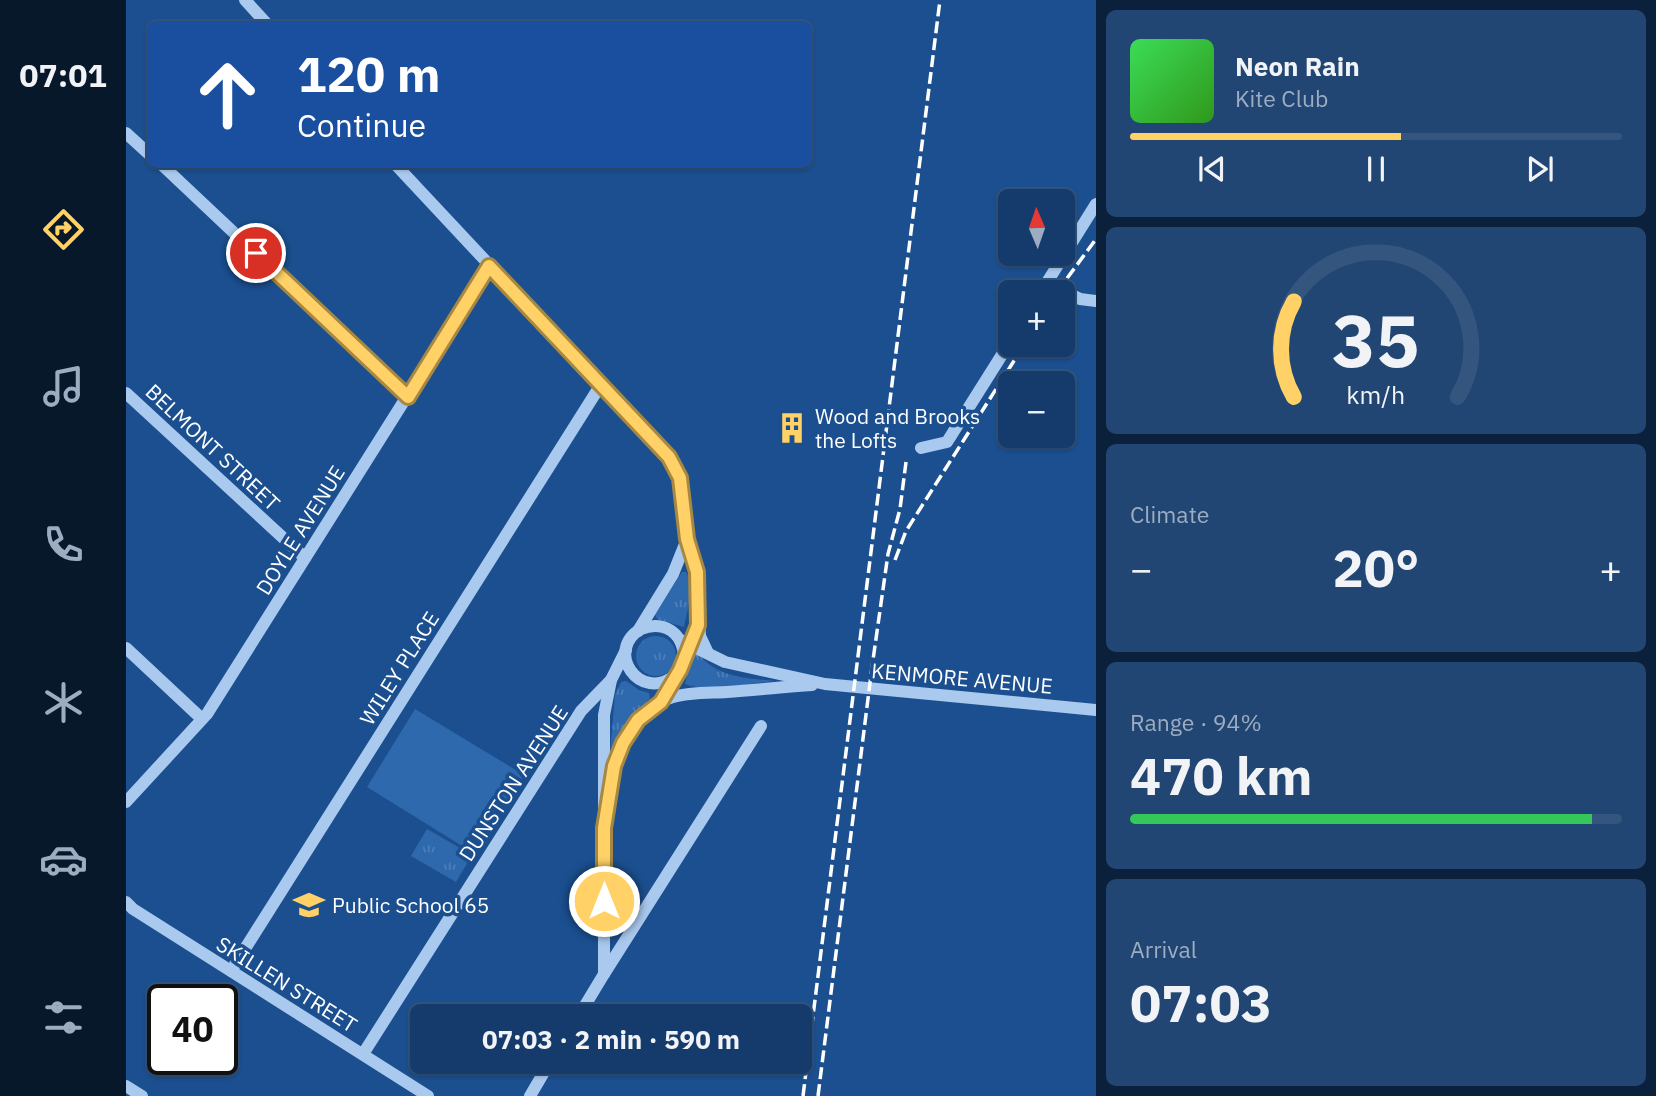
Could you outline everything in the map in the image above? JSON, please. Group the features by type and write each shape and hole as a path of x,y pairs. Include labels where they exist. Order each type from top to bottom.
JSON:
{"street":[{"path":"245,0 264,21"},
{"path":"126,133 147,152"},
{"path":"165,168 408,397"},
{"name":"KENMORE AVENUE","path":"399,168 669,457 680,478 687,539 697,572 692,636 708,653 725,662 825,684 1096,710"},
{"path":"1049,280 1096,204"},
{"name":"DOYLE AVENUE","path":"126,802 202,719 489,266"},
{"path":"1075,297 1096,301"},
{"path":"921,448 947,442 1001,357"},
{"name":"WILEY PLACE","path":"231,971 600,386"},
{"name":"BELMONT STREET","path":"126,393 305,558"},
{"name":"KENMORE AVENUE","path":"638,631 673,574 687,539"},
{"path":"604,974 604,715 611,680 632,637 638,631 656,625 692,636 683,663 661,702"},
{"path":"126,648 202,719"},
{"path":"626,650 628,668 633,675 648,683 690,693"},
{"path":"648,683 663,683 676,675"},
{"name":"DUNSTON AVENUE","path":"363,1054 581,711 611,680"},
{"name":"KENMORE AVENUE","path":"690,693 825,684"},
{"path":"604,828 614,766 623,743 638,720 661,702 690,693"},
{"path":"586,1004 761,726"},
{"name":"SKILLEN STREET","path":"128,908 428,1096"},
{"path":"530,1096 543,1074"},
{"path":"126,1086 142,1096"}],"green space":[{"path":"682,572 686,572 690,584 684,627 657,619 655,615"},
{"path":"656,636 670,642 676,656 670,670 656,676 642,670 636,656 642,642"},
{"path":"692,654 699,655 724,673 775,681 716,688 694,687 685,684"},
{"path":"626,681 649,693 650,698 623,728 610,754 615,695 621,682"},
{"path":"415,709 524,775 475,854 367,787"},
{"path":"427,829 472,855 456,882 411,856"}],"railway":[{"path":"803,1096 940,0"},
{"path":"1066,280 1096,239"},
{"path":"895,560 906,531 1016,357"},
{"path":"818,1096 872,667 888,554 900,509 906,462"}],"place":[{"name":"Wood and Brooks the Lofts","path":"792,428"},
{"name":"Public School 65","path":"309,905"}],"route":[{"path":"256,253 408,397 489,266 669,457 680,478 687,539 697,572 698,625 680,670 661,702 638,720 623,743 614,766 604,828 604,901"}]}
